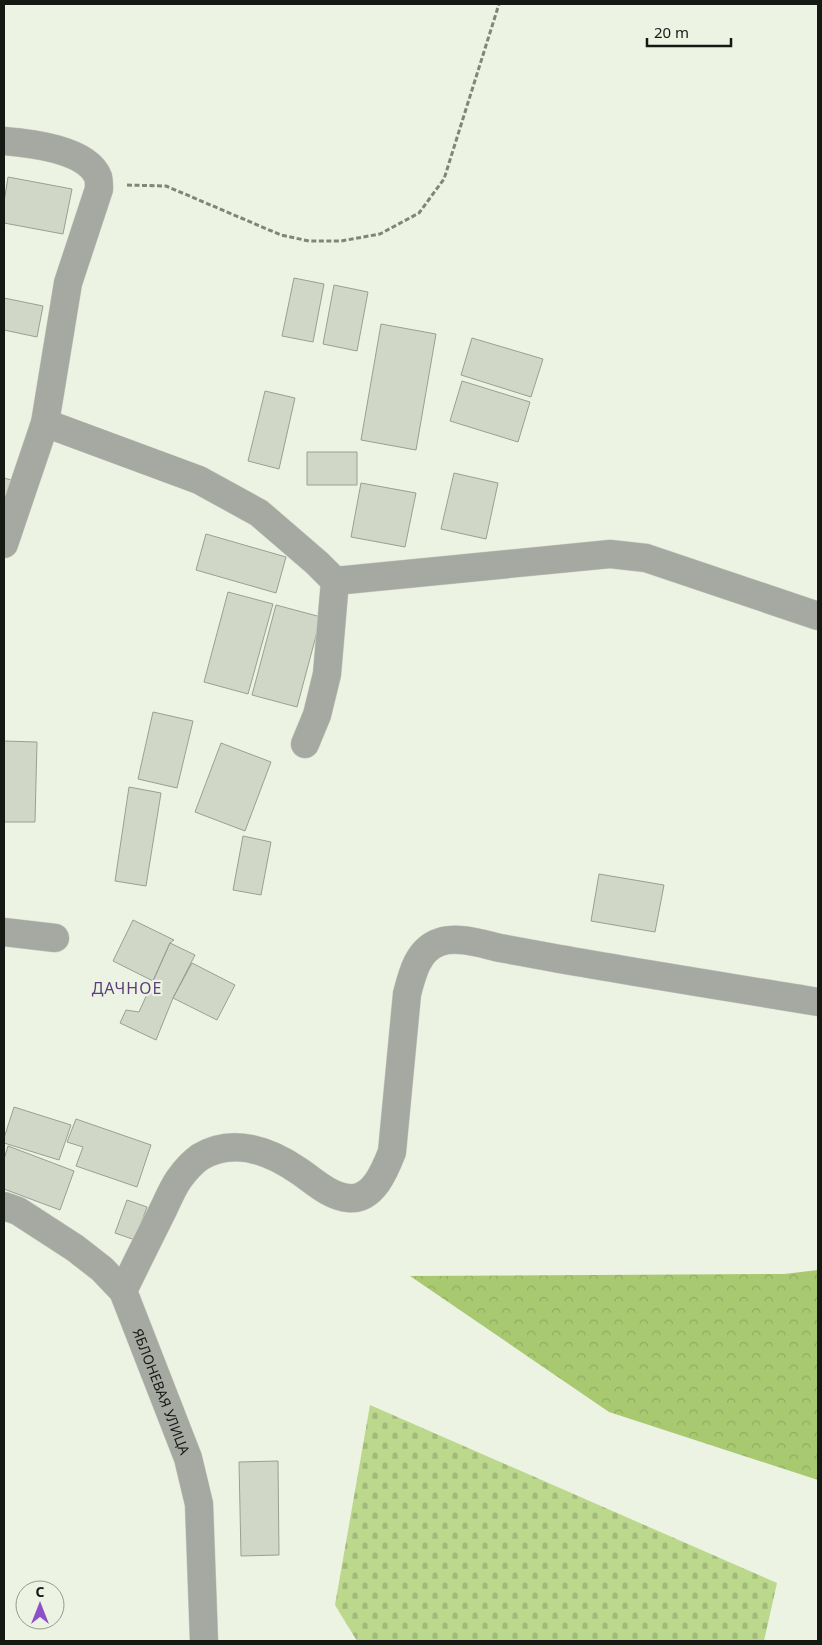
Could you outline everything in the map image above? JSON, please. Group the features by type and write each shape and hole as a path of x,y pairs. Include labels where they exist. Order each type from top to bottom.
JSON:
{"street":[{"path":"4,141 30,143 74,156 91,167 98,177 99,189 68,283 45,423 4,544"},
{"path":"45,423 199,480 259,514 317,563 335,581"},
{"path":"335,581 600,555 626,555 646,558 818,616"},
{"path":"305,744 317,715 326,674 335,581"},
{"path":"4,932 55,938"},
{"path":"123,1291 179,1179 199,1158 217,1149 237,1147 258,1150 292,1167 328,1191 350,1199 365,1194 375,1186 385,1172 392,1152 407,994 412,974 418,960 428,949 440,942 455,940 477,942 550,957 818,1002"},
{"name":"ЯБЛОНЕВАЯ УЛИЦА","path":"4,1206 18,1211 75,1248 102,1269 123,1291 188,1458 193,1476 199,1504 204,1641"},
{"path":"102,1269 122,1266 141,1253"}],"path":[{"path":"99,189 118,185 166,186 281,235 309,241 341,241 380,234 419,213 444,179 499,4"}],"green space":[{"path":"818,1270 818,1480 609,1412 410,1276 784,1274"},
{"path":"370,1405 777,1583 764,1641 357,1641 335,1605"}],"building":[{"path":"8,177 72,189 63,234 4,223 4,202"},
{"path":"294,278 324,284 313,342 282,336"},
{"path":"334,285 368,292 357,351 323,344"},
{"path":"4,298 43,306 37,337 4,330"},
{"path":"381,324 436,334 416,450 361,440"},
{"path":"472,338 543,359 531,397 461,375"},
{"path":"462,381 530,402 518,442 450,421"},
{"path":"265,391 295,398 279,469 248,461"},
{"path":"307,452 357,452 357,485 307,485"},
{"path":"454,473 498,483 486,539 441,529"},
{"path":"4,478 15,481 4,520"},
{"path":"361,483 416,493 405,547 351,537"},
{"path":"206,534 286,557 276,593 196,570"},
{"path":"228,592 273,604 248,694 204,682"},
{"path":"276,605 321,617 297,707 252,695"},
{"path":"153,712 193,721 177,788 138,779"},
{"path":"4,741 37,742 35,822 4,822"},
{"path":"221,743 271,762 245,831 195,812"},
{"path":"129,787 161,793 146,886 115,881"},
{"path":"243,836 271,842 261,895 233,890"},
{"path":"599,874 664,885 655,932 591,921"},
{"path":"133,920 174,940 170,943 153,981 113,961"},
{"path":"170,943 195,955 173,998 156,1040 120,1023 126,1010 139,1012"},
{"path":"192,963 235,985 217,1020 173,998"},
{"path":"14,1107 71,1125 59,1160 4,1143"},
{"path":"76,1119 151,1145 137,1187 76,1166 83,1147 67,1142"},
{"path":"8,1146 74,1171 60,1210 4,1189 4,1159"},
{"path":"127,1200 147,1207 135,1240 115,1233"},
{"path":"278,1461 279,1555 241,1556 239,1462"}],"district":[{"name":"ДАЧНОЕ","path":"127,988"}]}
